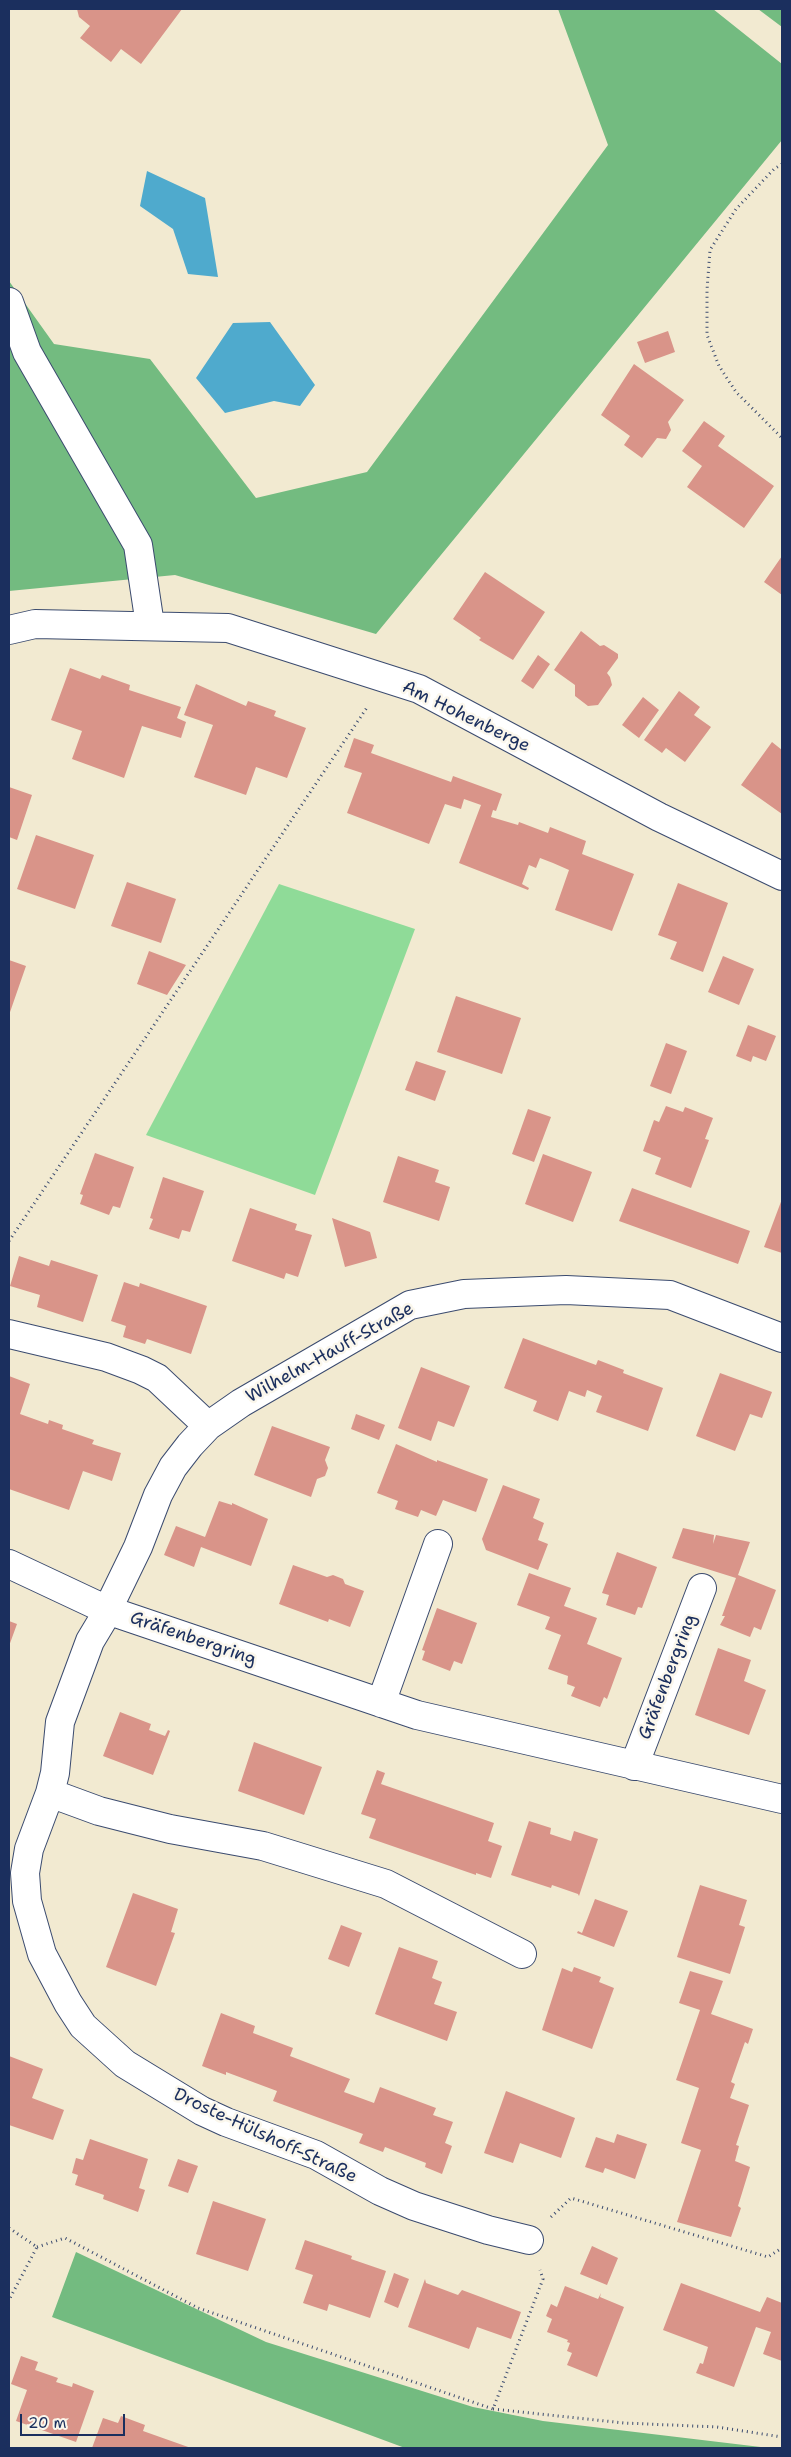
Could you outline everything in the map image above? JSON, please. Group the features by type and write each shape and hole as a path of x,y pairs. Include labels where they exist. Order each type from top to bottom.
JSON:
{"street":[{"path":"9,302 28,352 138,545 150,625"},
{"name":"Am Hohenberge","path":"9,630 35,624 228,628 419,689 659,817 782,876"},
{"name":"Wilhelm-Hauff-Straße","path":"107,1610 138,1547 158,1495 173,1468 208,1426 241,1402 410,1305 464,1294 566,1290 670,1295 782,1338"},
{"path":"9,1334 106,1357 141,1370 157,1378 208,1426"},
{"path":"381,1702 438,1544"},
{"name":"Gräfenbergring","path":"9,1564 107,1610 417,1715 782,1800"},
{"name":"Gräfenbergring","path":"634,1766 702,1588"},
{"name":"Droste-Hülshoff-Straße","path":"107,1610 90,1641 60,1722 55,1773 50,1793 29,1849 25,1873 27,1901 42,1954 54,1979 83,2026 125,2064 226,2122 316,2155 380,2191 414,2206 488,2230 529,2240"},
{"path":"50,1793 99,1811 170,1829 263,1846 386,1884 522,1954"}],"path":[{"path":"782,164 774,168 736,209 710,250 707,290 707,335 719,366 736,392 782,438"},
{"path":"9,1241 386,679"},
{"path":"493,2409 543,2279 529,2240 571,2198 768,2257 782,2248"},
{"path":"9,2228 37,2247"},
{"path":"9,2300 37,2247 65,2238 198,2308 493,2409 624,2423 717,2427 782,2437"}],"green space":[{"path":"558,9 713,9 782,64 782,140 376,634 175,575 9,591 9,281 54,344 150,359 256,498 367,472 608,145"},
{"path":"758,9 782,9 782,27"},
{"path":"279,884 415,929 315,1195 146,1135"},
{"path":"76,2252 266,2342 473,2407 543,2421 769,2448 405,2448 52,2317"}],"water":[{"path":"147,171 205,198 218,277 188,274 173,229 140,206"},
{"path":"270,322 315,385 300,406 274,401 225,413 196,378 233,323"}],"building":[{"path":"77,9 182,9 141,64 121,49 111,62 80,38 90,26 79,17"},
{"path":"668,331 675,352 645,363 637,342"},
{"path":"634,364 684,400 668,422 671,430 666,439 657,438 642,458 624,445 630,436 601,415"},
{"path":"704,421 725,436 718,446 774,486 744,528 687,487 702,466 682,451"},
{"path":"782,556 782,595 764,582"},
{"path":"485,572 545,612 513,660 479,640 481,638 453,619"},
{"path":"581,631 600,646 604,645 618,654 618,658 607,673 612,685 598,705 588,706 575,696 575,685 554,670"},
{"path":"538,655 550,664 533,689 521,681"},
{"path":"70,668 100,679 102,675 130,685 129,690 181,707 177,718 186,722 181,738 142,726 124,778 72,759 82,731 51,720"},
{"path":"196,684 246,706 248,701 276,711 274,716 306,728 287,778 256,767 246,795 194,777 213,725 184,715"},
{"path":"679,691 700,707 694,715 711,727 685,762 666,748 662,753 644,740"},
{"path":"643,697 659,710 639,738 622,725"},
{"path":"354,738 374,745 371,753 451,782 453,776 502,794 496,811 493,810 491,817 518,825 519,822 548,833 550,827 586,841 582,854 634,874 612,931 555,910 569,870 540,858 536,868 529,865 522,884 529,888 528,890 459,863 481,805 464,799 461,809 445,804 429,844 347,813 362,773 344,767"},
{"path":"772,742 782,750 782,814 741,785"},
{"path":"9,787 32,795 17,840 9,837"},
{"path":"36,835 94,855 75,909 17,889"},
{"path":"127,882 176,899 161,943 111,926"},
{"path":"678,883 728,903 703,972 670,959 677,942 658,935"},
{"path":"149,951 186,965 167,995 137,984"},
{"path":"723,956 754,969 739,1005 708,992"},
{"path":"9,960 26,966 9,1015"},
{"path":"456,996 521,1018 502,1074 437,1052"},
{"path":"748,1025 776,1036 766,1061 753,1056 751,1062 736,1056"},
{"path":"666,1043 687,1051 671,1094 650,1086"},
{"path":"416,1061 446,1071 435,1101 405,1090"},
{"path":"666,1106 683,1112 685,1107 713,1118 705,1139 709,1140 691,1188 655,1174 661,1158 643,1151 654,1120 659,1122"},
{"path":"528,1109 551,1117 534,1162 512,1154"},
{"path":"95,1153 134,1167 120,1208 113,1206 109,1215 80,1204 83,1195 80,1194"},
{"path":"543,1154 592,1172 573,1222 525,1204"},
{"path":"398,1156 439,1170 435,1182 450,1187 439,1221 383,1202"},
{"path":"163,1177 204,1191 190,1232 182,1230 179,1239 149,1229 153,1219 150,1218"},
{"path":"632,1188 750,1231 738,1264 619,1221"},
{"path":"782,1199 782,1253 764,1247"},
{"path":"250,1208 297,1224 295,1230 312,1235 298,1277 286,1273 284,1279 232,1261"},
{"path":"332,1218 370,1232 377,1258 345,1267"},
{"path":"19,1256 49,1266 51,1260 98,1275 83,1322 37,1307 40,1295 10,1286"},
{"path":"124,1282 139,1287 140,1283 207,1306 191,1354 147,1339 145,1344 123,1337 126,1326 111,1321"},
{"path":"523,1338 596,1365 598,1360 624,1370 623,1373 663,1388 648,1431 596,1412 602,1396 587,1390 585,1397 569,1391 558,1421 533,1411 537,1401 504,1388"},
{"path":"421,1367 470,1386 454,1427 438,1421 431,1441 398,1428"},
{"path":"720,1373 772,1392 762,1418 750,1414 735,1451 696,1436"},
{"path":"9,1376 30,1384 20,1414 48,1424 49,1420 63,1425 62,1429 94,1440 92,1444 121,1453 112,1481 83,1471 69,1510 9,1489"},
{"path":"356,1414 385,1425 379,1440 351,1429"},
{"path":"272,1426 330,1447 325,1460 328,1468 325,1476 317,1479 311,1497 254,1475"},
{"path":"396,1444 437,1462 437,1460 488,1479 476,1512 443,1500 436,1516 421,1510 418,1517 395,1509 398,1501 377,1493"},
{"path":"503,1485 540,1499 533,1518 544,1523 538,1540 548,1544 538,1570 486,1550 482,1539"},
{"path":"219,1501 232,1505 232,1503 268,1519 251,1566 201,1547 194,1567 164,1555 176,1526 205,1537"},
{"path":"683,1528 714,1535 713,1544 716,1535 750,1542 738,1575 776,1590 761,1630 754,1627 750,1637 720,1625 725,1616 722,1616 736,1578 672,1558"},
{"path":"617,1552 657,1567 642,1608 638,1607 635,1615 606,1605 609,1595 602,1593"},
{"path":"293,1565 327,1577 333,1575 343,1579 345,1584 364,1591 350,1627 329,1619 328,1622 279,1604"},
{"path":"529,1573 571,1588 564,1606 597,1618 587,1644 622,1658 607,1699 604,1697 600,1707 571,1696 575,1687 567,1684 568,1676 548,1669 561,1635 545,1629 550,1617 517,1605"},
{"path":"437,1608 477,1623 462,1664 454,1661 450,1671 422,1660 425,1651 422,1650"},
{"path":"9,1621 17,1624 9,1646"},
{"path":"718,1648 751,1660 744,1681 766,1690 749,1735 695,1715"},
{"path":"120,1712 151,1724 149,1730 165,1736 168,1730 170,1731 153,1775 103,1756"},
{"path":"254,1742 322,1767 304,1815 238,1791"},
{"path":"377,1770 385,1773 381,1784 494,1823 488,1841 502,1846 491,1878 476,1873 476,1875 369,1838 376,1819 361,1814"},
{"path":"529,1821 551,1828 550,1834 571,1841 574,1831 598,1839 579,1896 552,1885 551,1888 511,1875"},
{"path":"700,1885 747,1900 739,1925 745,1927 730,1974 677,1957"},
{"path":"133,1893 178,1909 171,1932 175,1933 156,1986 106,1967"},
{"path":"595,1899 628,1911 614,1947 577,1933 578,1931 582,1933"},
{"path":"341,1925 362,1933 349,1967 328,1959"},
{"path":"399,1947 438,1961 432,1978 442,1982 434,2004 457,2012 447,2041 375,2014"},
{"path":"574,1967 601,1977 599,1982 614,1988 592,2049 542,2030 562,1968 572,1972"},
{"path":"690,1971 723,1981 711,2014 753,2029 748,2044 745,2042 731,2082 735,2084 730,2098 749,2105 736,2145 739,2146 735,2161 750,2167 738,2206 741,2208 731,2237 677,2222 701,2150 681,2143 699,2088 676,2080 700,2010 679,2003"},
{"path":"221,2013 255,2026 253,2033 293,2048 290,2056 350,2079 344,2092 374,2103 380,2087 436,2108 433,2115 453,2122 445,2143 452,2146 442,2174 425,2167 426,2163 385,2147 383,2152 359,2143 363,2134 273,2101 277,2091 226,2072 226,2075 202,2066"},
{"path":"9,2056 43,2069 32,2098 64,2110 53,2140 9,2125"},
{"path":"506,2091 575,2118 561,2158 520,2143 513,2163 484,2153"},
{"path":"617,2134 647,2144 635,2179 605,2168 603,2173 585,2167 596,2137 614,2143"},
{"path":"90,2139 148,2159 139,2188 145,2190 138,2212 103,2199 104,2195 75,2185 78,2175 72,2173 76,2158 83,2160"},
{"path":"178,2159 198,2166 188,2193 168,2186"},
{"path":"213,2201 266,2219 248,2271 196,2254"},
{"path":"305,2240 352,2256 351,2259 386,2271 370,2318 329,2304 327,2311 303,2303 313,2275 295,2269"},
{"path":"592,2246 618,2258 607,2285 580,2274"},
{"path":"394,2273 409,2279 398,2308 384,2302"},
{"path":"425,2279 426,2283 458,2295 462,2290 521,2312 511,2339 477,2327 469,2349 408,2327"},
{"path":"681,2283 760,2312 767,2297 782,2303 782,2361 763,2354 771,2332 756,2327 734,2387 696,2373 700,2363 703,2364 708,2347 663,2330"},
{"path":"565,2286 598,2299 601,2293 600,2297 624,2307 597,2377 567,2365 572,2353 567,2351 570,2343 567,2342 568,2340 547,2332 552,2319 546,2316 551,2304 557,2307"},
{"path":"21,2356 38,2362 35,2370 58,2378 56,2382 72,2387 73,2383 94,2391 76,2442 16,2421 27,2390 11,2384"},
{"path":"121,2416 145,2425 143,2431 191,2448 92,2448 103,2418 118,2423"}]}
